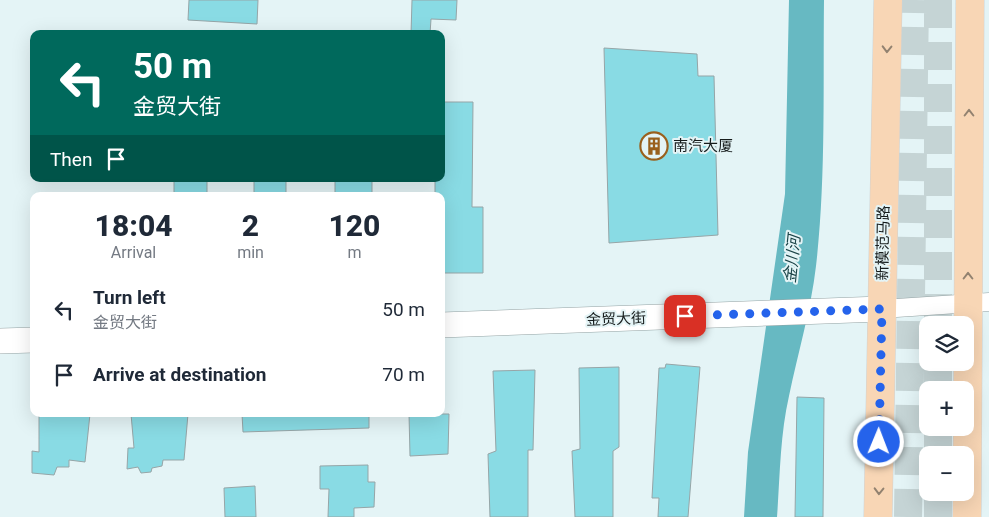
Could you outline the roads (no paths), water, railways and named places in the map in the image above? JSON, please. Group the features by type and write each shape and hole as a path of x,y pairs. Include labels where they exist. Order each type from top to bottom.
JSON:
{"main road":[{"name":"新模范马路","path":"878,517 888,0"},
{"path":"967,517 978,303 970,0"}],"street":[{"path":"882,309 978,303"},
{"name":"金贸大街","path":"445,325 882,309"},
{"path":"0,341 30,340"}],"water":[{"name":"金川河","path":"789,0 824,0 823,133 819,233 811,298 784,426 777,517 744,517 748,452 785,194"}],"tunnel":[{"path":"908,517 915,0"},
{"path":"938,0 938,316"},
{"path":"938,371 938,381"},
{"path":"938,436 938,446"},
{"path":"938,501 938,517"}],"place":[{"name":"南汽大厦","path":"654,146"}]}
